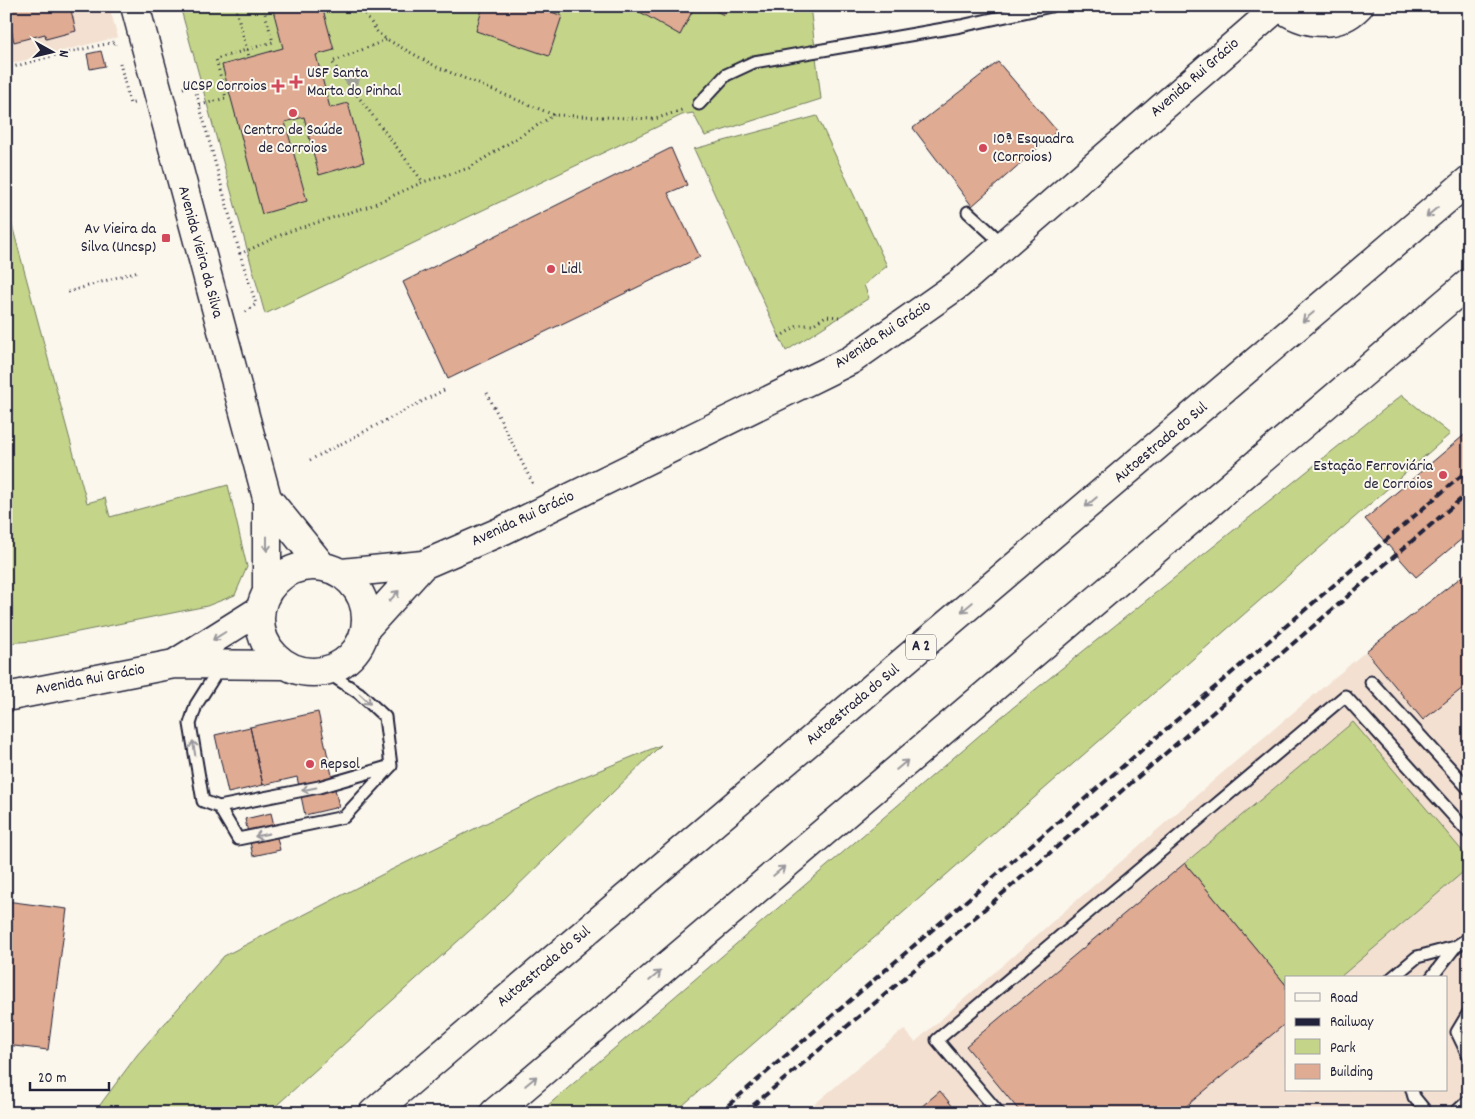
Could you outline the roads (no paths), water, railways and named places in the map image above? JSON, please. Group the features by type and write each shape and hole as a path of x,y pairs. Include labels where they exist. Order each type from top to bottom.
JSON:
{"main road":[{"name":"Avenida Vieira da Silva","path":"135,6 267,498 264,600"},
{"path":"1279,6 1302,20 1316,22 1329,22 1343,18 1359,6"},
{"name":"Avenida Rui Grácio","path":"332,569 423,565 504,530 850,360 959,284 1279,6"},
{"name":"Autoestrada do Sul","path":"373,1113 1469,180"},
{"path":"494,1113 1469,283"},
{"name":"Avenida Vieira da Silva","path":"267,498 332,569"},
{"name":"Avenida Rui Grácio","path":"366,628 423,565"},
{"path":"301,566 332,569 357,587 365,606 366,628 358,648 344,663 325,671 304,672 284,665 269,650 261,631 264,600 282,575 301,566"},
{"name":"Avenida Rui Grácio","path":"174,664 264,600"},
{"name":"Avenida Rui Grácio","path":"6,697 174,664 284,665"}],"lane":[{"path":"699,104 726,75 754,62 961,26 1051,6"},
{"path":"968,212 1004,245"},
{"path":"222,664 196,705 190,724 203,801 219,807 319,787 391,766"},
{"path":"219,807 238,839 344,817 391,766 385,717 359,693 325,671"},
{"path":"1371,682 1469,789"},
{"path":"999,1113 937,1040 1345,696 1469,834"},
{"path":"1394,976 1418,957 1455,947 1469,938"},
{"path":"1433,976 1455,947"},
{"path":"1469,1012 1457,1032 1469,1057"},
{"path":"1413,1092 1414,1097 1427,1113"},
{"path":"1455,1113 1469,1100"}],"railway":[{"path":"719,1113 1469,469"},
{"path":"744,1113 901,981 1469,492"}],"place":[{"name":"USF Santa Marta do Pinhal","path":"296,82"},
{"name":"UCSP Corroios","path":"278,86"},
{"name":"Centro de Saúde de Corroios","path":"293,113"},
{"name":"10ª Esquadra (Corroios)","path":"983,148"},
{"name":"Av Vieira da Silva (Uncsp)","path":"166,238"},
{"name":"Lidl","path":"551,269"},
{"name":"Estação Ferroviária de Corroios","path":"1443,475"},
{"name":"Repsol","path":"310,764"}]}
